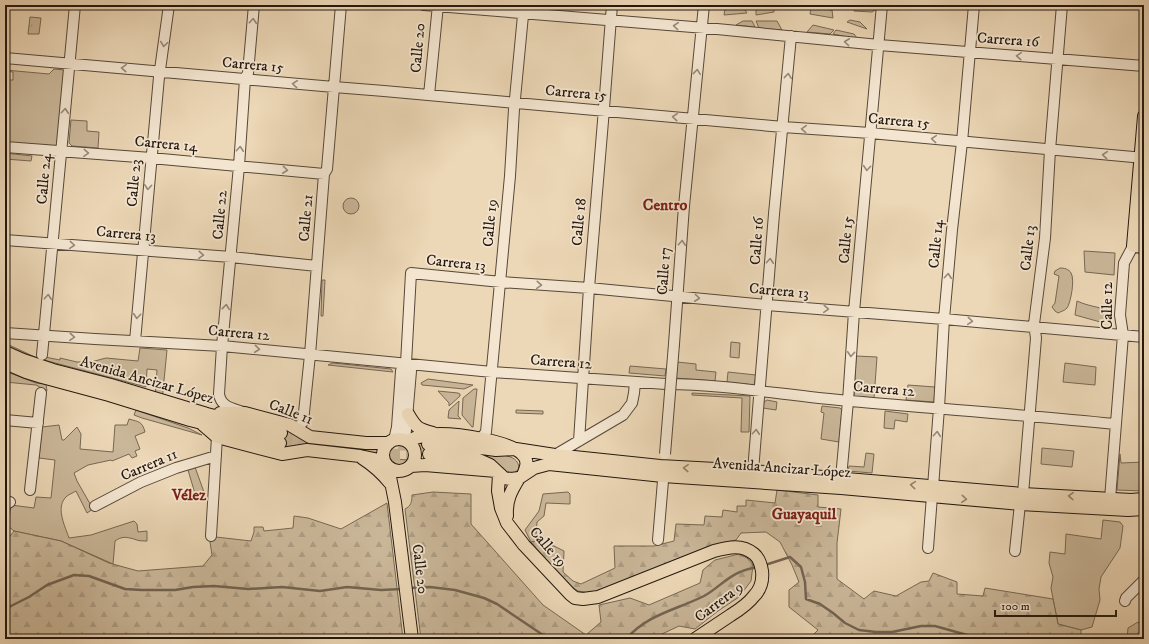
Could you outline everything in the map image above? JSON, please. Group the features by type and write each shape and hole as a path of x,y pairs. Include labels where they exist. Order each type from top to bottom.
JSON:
{"main road":[{"name":"Calle 12","path":"1138,247 1144,116"},
{"name":"Avenida Ancizar López","path":"5,352 53,370 110,385 204,418"},
{"name":"Avenida Ancizar López","path":"5,363 42,377 280,438"},
{"name":"Calle 11","path":"204,418 245,412 292,427 310,437 366,443 399,441 440,434"},
{"path":"408,414 413,423 420,429 440,434 478,438 504,444 516,449 524,455 526,461 526,469 521,476"},
{"path":"204,418 217,437 282,454 307,450 375,458 396,471 402,471 410,467 425,465 498,473"},
{"path":"386,464 383,453 386,446 399,441 413,447 415,455 414,462 410,467"},
{"name":"Avenida Ancizar López","path":"933,492 841,478 664,465 555,455 516,449 496,450 474,447 429,449 472,457 490,465 504,478 511,479 521,476 534,468 549,464 664,465 752,481 933,492 1128,510 1144,509"},
{"path":"360,456 383,474 392,486"},
{"name":"Calle 20","path":"386,464 395,502 412,639"},
{"name":"Calle 20","path":"395,502 398,484 402,476 410,467"},
{"name":"Calle 19","path":"498,473 498,491 501,508 507,523 524,545 565,591 575,598 583,599 598,597 714,551 735,546 745,548 756,555 761,566 763,578 760,588"},
{"name":"Calle 19","path":"507,523 506,507 510,492 521,476"},
{"name":"Avenida Ancizar López","path":"1021,499 1144,499"},
{"name":"Carrera 9","path":"695,639 740,608 754,597 760,588"}],"street":[{"name":"Calle 24","path":"42,355 54,244 75,5"},
{"name":"Calle 23","path":"134,341 160,71 169,5"},
{"name":"Calle 22","path":"245,412 224,404 220,400 219,394 245,79 248,73 254,5"},
{"name":"Calle 21","path":"292,427 298,427 303,422 310,355 324,174 327,169 342,5"},
{"name":"Carrera 16","path":"424,5 523,9 610,20 717,30 1144,66"},
{"name":"Calle 18","path":"579,441 588,288 612,5"},
{"name":"Calle 17","path":"658,540 704,5"},
{"path":"704,5 717,30"},
{"name":"Calle 15","path":"841,478 870,133 874,44 880,27 882,5"},
{"name":"Calle 14","path":"928,548 939,408 944,319 974,5"},
{"name":"Calle 13","path":"1015,551 1036,338 1034,327 1044,238 1062,5"},
{"name":"Calle 20","path":"429,95 438,6"},
{"name":"Calle 19","path":"478,438 482,437 486,432 501,282 523,9"},
{"name":"Calle 16","path":"753,471 774,214 791,36"},
{"name":"Carrera 15","path":"5,58 1142,158"},
{"name":"Carrera 14","path":"5,148 151,158 324,174"},
{"name":"Carrera 13","path":"5,240 317,266"},
{"name":"Calle 12","path":"1110,498 1123,335 1120,315 1124,263 1138,247"},
{"name":"Carrera 13","path":"406,363 411,273 1144,337"},
{"name":"Carrera 12","path":"5,333 222,346 492,372 683,384 848,401 1029,415 1115,424"},
{"path":"406,363 411,371 408,414 399,441 397,427 401,371 406,363"},
{"path":"555,455 624,414 632,402 634,382"},
{"path":"30,490 41,393"},
{"path":"5,420 38,423"},
{"path":"212,536 217,437"},
{"name":"Carrera 11","path":"96,506 141,482 176,468 216,456"},
{"path":"1125,601 1126,598 1144,580"}],"green space":[{"path":"729,5 742,5 747,13 724,15 725,9"},
{"path":"756,5 774,5 774,12 756,15"},
{"path":"855,5 876,5 875,10 872,12 854,11"},
{"path":"811,8 832,10 833,18 810,14"},
{"path":"30,17 41,18 39,34 28,34"},
{"path":"850,20 860,22 867,29 847,22"},
{"path":"743,21 752,21 755,27 736,25"},
{"path":"756,21 777,21 782,30 759,28"},
{"path":"813,25 834,30 830,34 807,32"},
{"path":"836,30 854,34 858,39 833,34"},
{"path":"54,69 65,70 58,149 5,143 5,89 9,90 9,85 5,84 5,80 13,80 13,72 5,70 49,74"},
{"path":"71,120 87,121 87,131 99,132 98,148 72,146 69,143"},
{"path":"5,153 32,156 31,161 5,159"},
{"path":"348,198 354,198 359,203 357,212 354,214 348,214 343,209 343,203"},
{"path":"1084,251 1115,253 1114,275 1085,272"},
{"path":"1060,268 1066,269 1070,272 1073,285 1067,308 1058,313 1052,307 1055,303 1059,276 1054,274 1055,271"},
{"path":"322,280 325,280 323,316 321,316"},
{"path":"1077,301 1109,310 1104,323 1075,315"},
{"path":"5,338 8,338 7,344 37,358 5,345"},
{"path":"731,342 740,343 739,358 730,357"},
{"path":"140,348 167,350 162,401 155,399 157,370 147,369 146,387 40,359 45,357 60,360 60,358 77,362 91,362 106,358 138,361"},
{"path":"856,356 877,357 874,398 854,396"},
{"path":"677,362 696,364 696,370 716,372 715,381 675,378"},
{"path":"333,363 391,369 393,372 328,365"},
{"path":"1065,363 1096,367 1095,385 1063,382"},
{"path":"630,366 666,369 665,376 629,373"},
{"path":"5,371 36,383 46,384 47,391 36,385 5,382"},
{"path":"728,372 756,375 754,385 727,382"},
{"path":"428,379 473,385 464,389 422,385 421,383"},
{"path":"908,385 935,387 934,402 906,400"},
{"path":"474,389 477,389 472,427 462,415 463,398"},
{"path":"438,391 458,393 460,396 449,406 449,403"},
{"path":"692,393 750,396 749,432 741,432 742,398 692,395"},
{"path":"767,400 777,402 776,410 763,408 764,402"},
{"path":"459,401 458,416 461,419 448,418 449,410"},
{"path":"822,406 840,408 842,410 839,442 821,439 824,413 821,412"},
{"path":"136,410 188,428 202,435 134,415"},
{"path":"516,410 543,411 543,414 516,413"},
{"path":"885,411 908,414 907,422 895,420 894,429 884,428"},
{"path":"129,419 140,422 145,432 135,436 140,449 135,451 137,456 132,458 129,454 112,461 88,465 74,473 93,509 87,513 76,491 65,498 62,502 61,512 69,538 91,535 134,521 137,524 138,532 147,531 147,541 139,541 124,537 115,541 113,564 61,541 14,531 8,526 11,505 34,508 36,497 51,498 55,460 39,458 42,427 59,425 62,440 64,440 77,427 81,434 80,449 113,452 115,425 127,425"},
{"path":"291,430 302,439 310,443 341,449 380,449 380,454 361,451 286,448"},
{"path":"1042,448 1074,451 1072,467 1041,464"},
{"path":"866,453 874,454 872,473 848,471 849,466 864,467"},
{"path":"1120,454 1121,463 1144,462 1144,491 1117,490"},
{"path":"479,455 504,455 510,457 515,459 518,463 519,469 513,474 509,475"},
{"path":"391,459 409,460 405,464 400,465"},
{"path":"195,467 205,495 196,497 188,470"},
{"path":"777,490 818,495 818,507 841,509 837,543 837,579 864,599 874,591 896,596 921,582 929,581 933,573 957,582 957,594 983,596 985,588 1053,599 1058,624 1081,630 1081,639 814,639 811,637 818,630 789,607 789,590 799,582 792,565 780,542 766,532 741,533 736,540 707,547 596,594 578,591 565,582 531,542 542,540 564,551 563,572 573,581 581,584 615,568 614,546 654,546 674,541 676,524 704,525 705,516 722,517 723,510 737,512 737,506 746,506 746,500 775,503"},
{"path":"433,492 471,494 471,524 543,605 586,635 601,622 599,605 630,598 649,605 700,583 703,570 715,560 739,554 747,558 753,565 751,581 739,597 695,629 679,626 662,634 657,639 454,639 443,634 430,639 421,639 405,509 411,504 412,495"},
{"path":"568,492 570,494 570,504 546,503 544,516 537,522 536,536 543,537 542,540 531,542 525,530 539,511 543,494"},
{"path":"387,503 403,639 5,639 5,543 14,531 61,541 109,563 138,571 203,566 212,555 210,542 216,537 251,541 254,527 263,527 264,531 293,528 294,516 308,518 341,529"},
{"path":"1103,520 1120,522 1123,526 1120,548 1101,577 1099,589 1100,600 1092,627 1081,630 1058,624 1051,588 1053,577 1049,563 1050,552 1065,554 1066,534 1101,539"},
{"path":"1138,622 1144,629 1144,639 1127,639 1128,628"}],"waterway":[{"path":"765,565 790,557 801,567 805,582 806,599 820,604 845,623 859,630 892,632 921,626 935,626 967,635 972,639"},
{"path":"626,639 653,618 704,596 735,574 758,567"},
{"path":"5,609 29,597 47,585 74,575 89,576 125,589 142,590 175,590 214,586 248,589 282,587 320,591 347,587 381,590 402,589"},
{"path":"409,588 430,587 455,590 484,598 497,604 549,639"}],"tunnel":[{"path":"281,433 312,438"},
{"path":"280,443 310,449"},
{"path":"380,445 428,444"},
{"path":"370,455 429,454"}],"district":[{"name":"Centro","path":"665,205"},
{"name":"Vélez","path":"189,495"},
{"name":"Guayaquil","path":"804,514"}]}
